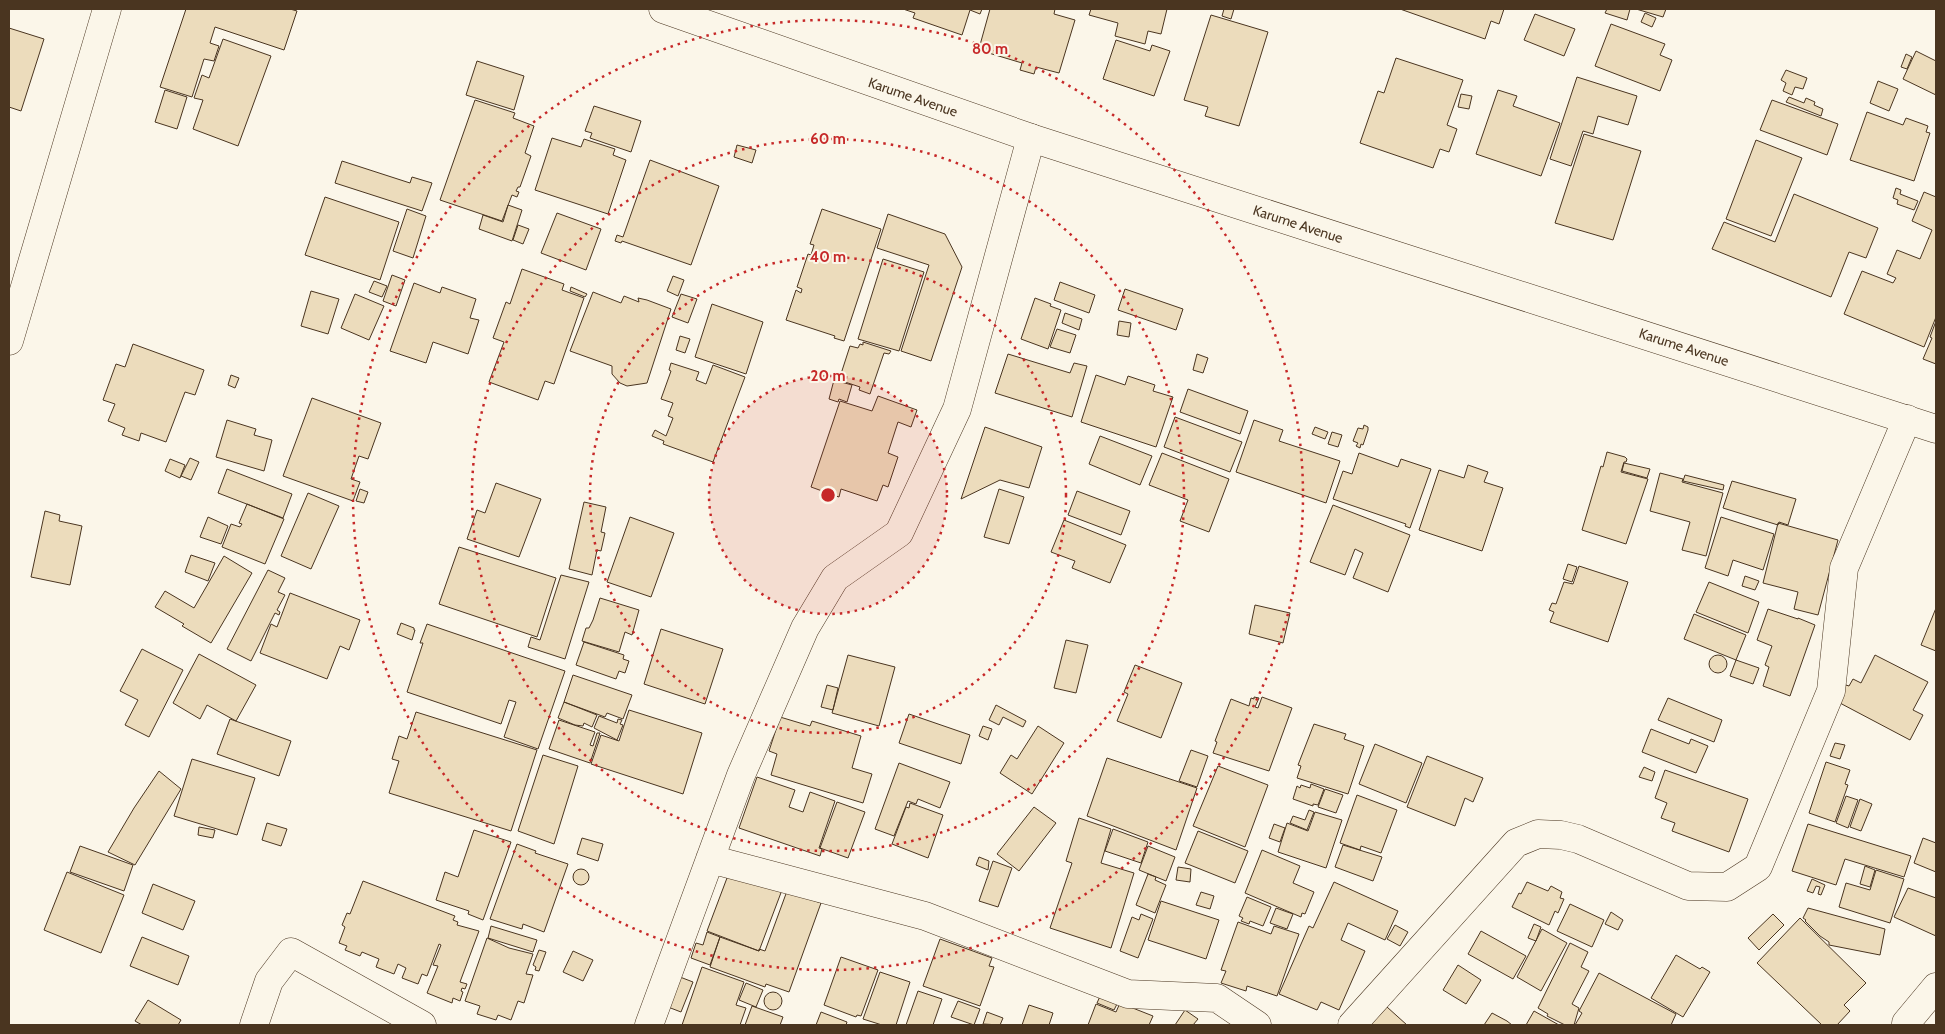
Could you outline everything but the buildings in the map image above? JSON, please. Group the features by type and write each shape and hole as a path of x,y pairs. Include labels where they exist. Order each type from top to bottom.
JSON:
{"street":[{"path":"9,341 107,9"},
{"name":"Karume Avenue","path":"663,9 1031,138 1936,429"},
{"path":"649,1025 741,775 805,628 835,578 899,533 957,409 1031,138"},
{"path":"1352,1025 1516,844 1538,834 1561,835 1578,839 1688,886 1727,887 1758,867 1831,691 1844,568 1907,419"},
{"path":"710,859 925,916 1128,994 1217,998 1257,1025"},
{"path":"254,1025 269,981 291,952 422,1025"},
{"path":"1906,1023 1936,987"}]}
